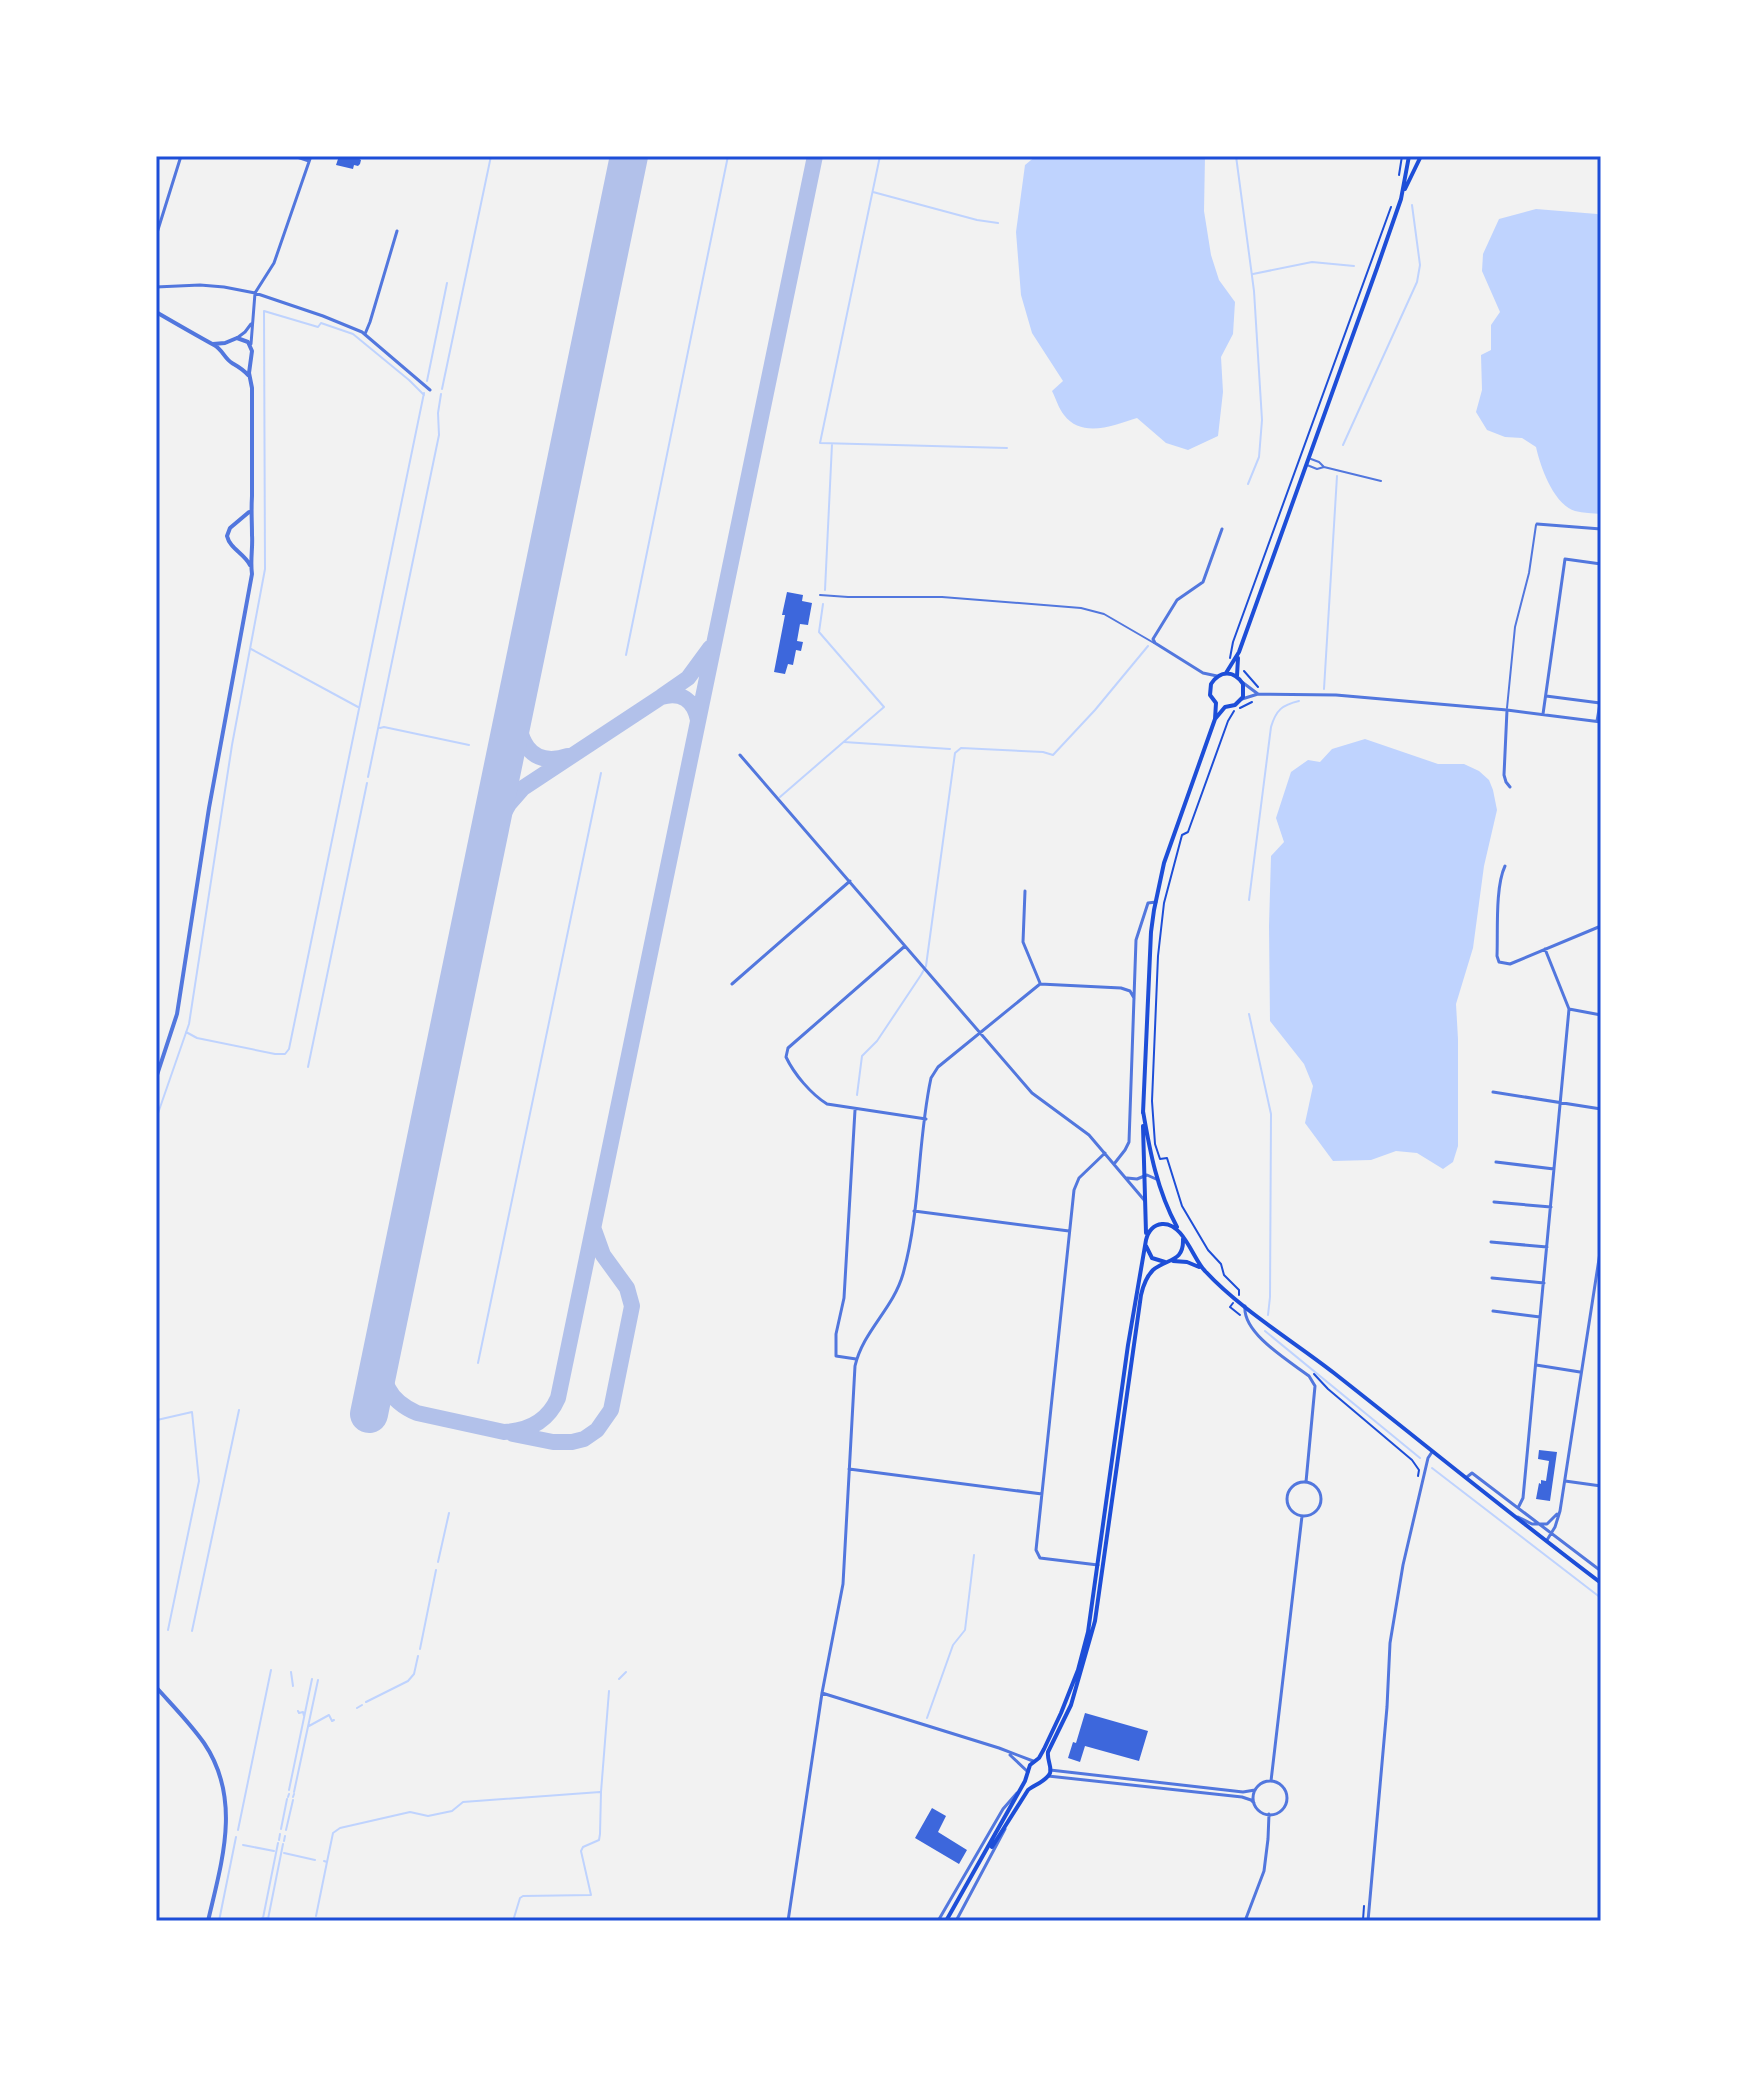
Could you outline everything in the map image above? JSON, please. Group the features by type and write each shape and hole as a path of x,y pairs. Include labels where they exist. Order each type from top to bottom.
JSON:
{"main road":[{"path":"1401,199 1409,156"},
{"path":"1226,673 1237,676 1244,691 1242,699 1235,705 1225,707 1216,703 1210,695 1211,684 1236,661 1401,199 1421,156"},
{"path":"1236,661 1237,676"},
{"path":"1202,1268 1187,1262 1160,1262 1151,1257 1146,1249 1143,1111 1151,932 1161,874 1215,719 1216,703"},
{"path":"1215,719 1225,707"},
{"path":"1143,1111 1156,1179 1169,1211 1202,1268 1236,1300 1601,1583"},
{"path":"946,1921 1020,1790 1029,1773 1029,1766 1054,1729 1078,1670 1091,1618 1128,1345 1146,1240 1150,1231 1161,1224 1173,1226 1181,1234 1182,1251 1149,1274 1141,1295 1095,1621 1071,1705 1049,1750 1048,1776 1028,1790 983,1858"},
{"path":"1035,1760 1047,1763"},
{"path":"1029,1773 1033,1779 1042,1781"}],"street":[{"path":"156,236 181,156"},
{"path":"249,377 255,293 274,263 310,158 294,156"},
{"path":"365,334 397,231"},
{"path":"156,287 213,286 255,293 323,316 365,334 430,390"},
{"path":"156,312 213,344 242,368 252,388 251,578 204,836 178,1008 156,1078"},
{"path":"213,344 237,338 252,320"},
{"path":"237,338 251,345"},
{"path":"226,356 226,346 231,340"},
{"path":"234,364 245,363 252,354"},
{"path":"250,511 228,532 227,538 251,567"},
{"path":"1537,524 1601,529"},
{"path":"234,526 245,525 252,533"},
{"path":"1211,684 1208,676 1155,643 1155,635 1177,600 1203,582 1222,529"},
{"path":"235,548 245,548 252,540"},
{"path":"1543,714 1565,559 1601,564"},
{"path":"1203,673 1217,676"},
{"path":"1242,682 1258,696"},
{"path":"1242,699 1336,695 1507,710 1599,722 1601,700 1546,696"},
{"path":"1507,710 1504,775 1510,787"},
{"path":"740,755 1032,1093 1085,1131 1145,1202"},
{"path":"1505,866 1499,895 1497,956 1502,964 1510,964 1601,926"},
{"path":"732,984 850,881"},
{"path":"1025,890 1023,942 1040,984"},
{"path":"1114,1164 1129,1142 1138,932 1148,903 1156,902"},
{"path":"905,946 788,1048 786,1054 787,1061 827,1104 926,1119"},
{"path":"1518,1508 1523,1498 1569,1009 1545,949"},
{"path":"1121,988 1135,979"},
{"path":"788,1921 822,1693 843,1584 856,1359 899,1286 908,1254 933,1074 1040,984 1121,988 1130,991 1134,999"},
{"path":"1134,999 1147,1001"},
{"path":"1569,1009 1601,1015"},
{"path":"1493,1092 1601,1109"},
{"path":"855,1109 844,1298 836,1334 836,1356 856,1359"},
{"path":"1098,1565 1040,1558 1036,1550 1075,1184 1105,1153"},
{"path":"1496,1162 1554,1169"},
{"path":"1126,1178 1135,1180 1149,1175 1156,1179"},
{"path":"1494,1202 1551,1207"},
{"path":"914,1211 1070,1231"},
{"path":"1491,1242 1547,1247"},
{"path":"1546,1541 1560,1511 1601,1246"},
{"path":"1492,1278 1544,1283"},
{"path":"1245,1306 1247,1320 1256,1334 1309,1376 1315,1386 1306,1482"},
{"path":"1493,1311 1540,1317"},
{"path":"1536,1365 1581,1373"},
{"path":"1365,1921 1387,1707 1390,1643 1412,1520 1432,1452"},
{"path":"849,1469 1042,1494"},
{"path":"1466,1478 1472,1473 1601,1571"},
{"path":"1565,1481 1601,1486"},
{"path":"1306,1482 1315,1486 1321,1499 1315,1512 1302,1516 1290,1510 1287,1497 1293,1486 1306,1482"},
{"path":"1511,1514 1532,1524 1540,1524 1549,1523 1560,1511"},
{"path":"1271,1781 1302,1516"},
{"path":"156,1687 204,1744 224,1789 227,1833 208,1921"},
{"path":"822,1693 1035,1760"},
{"path":"1004,1750 1029,1773"},
{"path":"1050,1770 1243,1792 1255,1790"},
{"path":"1048,1776 1242,1797 1269,1814 1279,1812 1286,1804 1285,1789 1271,1781 1261,1783 1255,1790 1254,1803"},
{"path":"938,1921 1003,1809 1020,1790"},
{"path":"1245,1921 1264,1871 1269,1814"},
{"path":"956,1921 1007,1825"}],"lane":[{"path":"1309,458 1324,467"},
{"path":"1306,465 1381,481"},
{"path":"1507,710 1515,627 1537,524"},
{"path":"820,595 942,597 1081,608 1104,614 1155,643"}],"path":[{"path":"1399,175 1402,156"},
{"path":"1259,688 1246,675 1242,663 1229,657 1229,652 1391,207"},
{"path":"1247,1320 1230,1307 1240,1294 1239,1290 1224,1275 1221,1264 1208,1250 1182,1206 1167,1158 1160,1159 1155,1144 1152,1101 1158,956 1171,870 1228,721 1234,711 1258,696"},
{"path":"1314,1374 1412,1460 1419,1470 1418,1479"},
{"path":"1365,1900 1365,1921"}],"water":[{"path":"1036,156 1205,156 1204,211 1211,255 1219,280 1235,302 1233,334 1221,357 1223,392 1218,436 1188,450 1166,443 1137,418 1089,428 1071,422 1062,413 1052,391 1063,381 1032,333 1021,295 1016,232 1025,165"},
{"path":"1536,209 1601,216 1601,514 1578,512 1567,507 1549,484 1536,447 1522,438 1505,437 1487,430 1476,412 1482,390 1481,355 1491,350 1491,325 1500,312 1482,271 1483,254 1499,219"},
{"path":"1365,739 1438,764 1464,764 1479,771 1489,780 1497,810 1484,866 1473,948 1456,1004 1458,1146 1453,1162 1443,1169 1417,1153 1396,1151 1371,1160 1333,1161 1305,1123 1313,1086 1304,1064 1270,1021 1271,856 1284,842 1276,818 1291,772 1308,760 1320,762 1332,749"}],"building":[{"path":"339,156 358,158 360,164 354,165 353,169 336,165"},
{"path":"787,592 803,595 802,601 812,603 808,625 800,624 797,641 803,642 801,651 796,650 793,665 788,664 785,674 774,672"},
{"path":"1539,1450 1557,1452 1550,1501 1536,1499 1539,1483 1546,1481 1549,1461 1538,1459"},
{"path":"1085,1713 1148,1731 1139,1761 1085,1746 1080,1762 1068,1758"},
{"path":"932,1808 946,1816 938,1832 967,1850 959,1864 915,1838"}],"waterway":[{"path":"442,389 491,156"},
{"path":"626,655 728,156"},
{"path":"880,156 820,443 1007,448"},
{"path":"1236,156 1254,291 1262,420 1259,457 1248,484"},
{"path":"873,192 998,223"},
{"path":"1343,445 1417,282 1420,265 1412,205"},
{"path":"1253,274 1312,262 1354,266"},
{"path":"427,381 447,283"},
{"path":"156,1119 189,1024 232,745 265,569 264,311 318,327 321,323 353,334 424,395"},
{"path":"186,1032 197,1038 275,1054 285,1054 289,1049 424,393"},
{"path":"368,777 439,435 441,394"},
{"path":"825,590 832,444"},
{"path":"1324,689 1337,476"},
{"path":"780,797 884,707 819,632 823,604"},
{"path":"857,1095 862,1056 877,1041 926,966 955,753 961,748 1053,755 1148,646"},
{"path":"251,649 358,707"},
{"path":"1249,900 1271,727 1280,709 1299,701"},
{"path":"380,728 469,745"},
{"path":"844,742 950,749"},
{"path":"478,1363 601,773"},
{"path":"308,1067 367,783"},
{"path":"1249,1014 1271,1114 1268,1315"},
{"path":"1265,1331 1420,1458"},
{"path":"192,1631 239,1410"},
{"path":"157,1420 192,1412 199,1481 168,1630"},
{"path":"1432,1468 1601,1598"},
{"path":"438,1562 449,1513"},
{"path":"927,1718 953,1645 965,1630 974,1555"},
{"path":"420,1649 436,1570"},
{"path":"366,1702 408,1681 414,1674 418,1656"},
{"path":"238,1830 271,1670"},
{"path":"291,1672 293,1686"},
{"path":"619,1679 626,1672"},
{"path":"289,1790 312,1679"},
{"path":"294,1792 318,1680"},
{"path":"513,1921 523,1896 591,1895 581,1851 599,1840 609,1691"},
{"path":"357,1708 362,1705"},
{"path":"298,1711 303,1712 304,1716"},
{"path":"309,1726 329,1715 334,1720"},
{"path":"327,1862 333,1833 340,1828 410,1812 428,1816 452,1811 463,1802 600,1792"},
{"path":"281,1829 287,1799"},
{"path":"286,1830 293,1800"},
{"path":"279,1840 280,1834"},
{"path":"284,1841 285,1836"},
{"path":"219,1921 236,1837"},
{"path":"263,1918 278,1843"},
{"path":"268,1919 283,1844"},
{"path":"243,1845 274,1851"},
{"path":"284,1853 315,1860"},
{"path":"316,1916 327,1862 324,1861"}],"taxiway":[{"path":"382,1350 388,1389 399,1402 417,1413 504,1432 537,1423 549,1413 558,1398 815,156"},
{"path":"662,696 688,678 710,648"},
{"path":"487,842 509,804 523,788 661,697 675,695 686,699 698,720"},
{"path":"516,704 519,728 527,747 543,758 568,756"},
{"path":"513,1434 553,1442 572,1442 584,1439 597,1430 611,1410 632,1306 627,1288 603,1255 594,1230"}],"runway":[{"path":"369,1414 629,156"}]}
